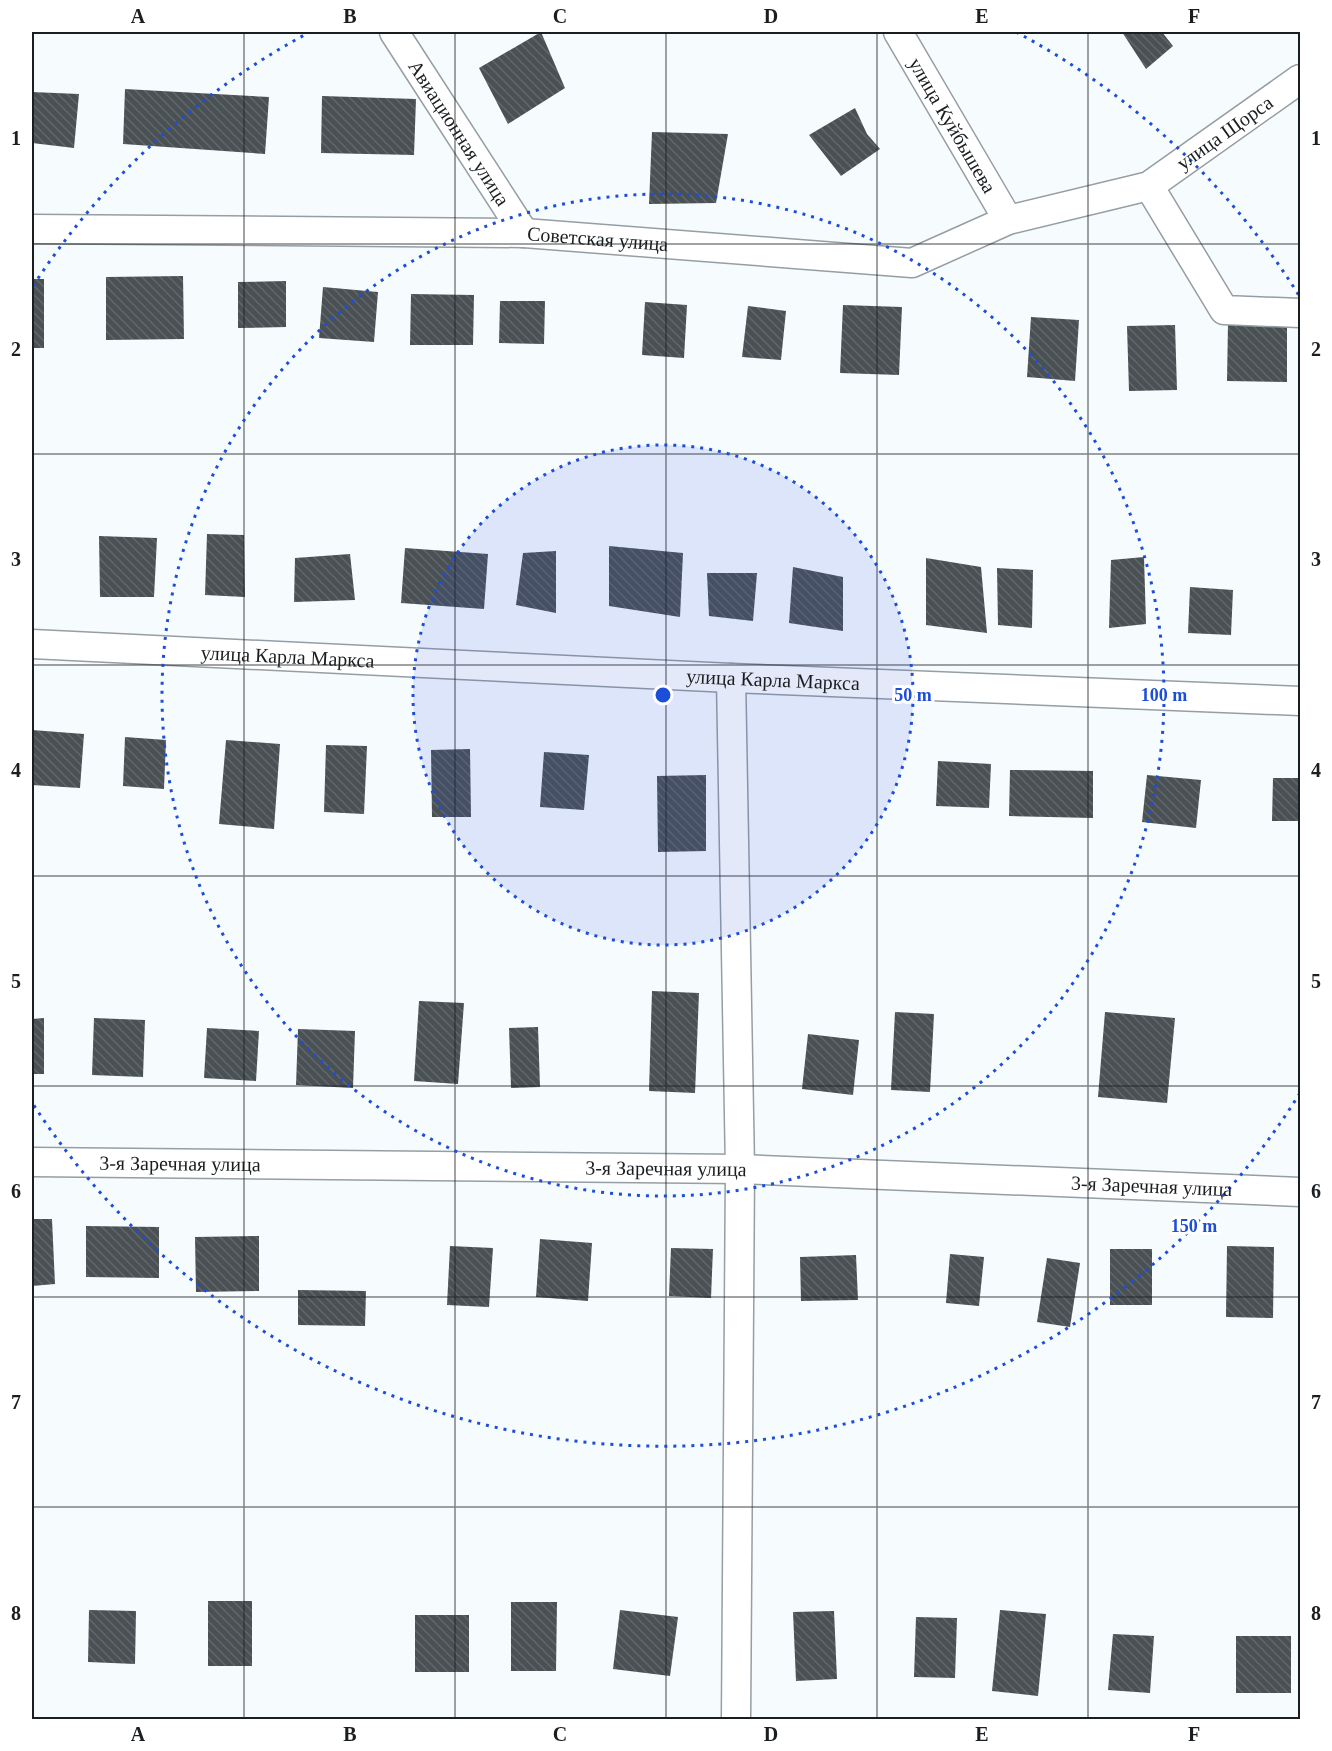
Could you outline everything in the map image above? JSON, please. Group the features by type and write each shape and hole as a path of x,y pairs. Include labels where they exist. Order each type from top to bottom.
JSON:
{"street":[{"name":"Авиационная улица","path":"394,32 524,233"},
{"name":"улица Куйбышева","path":"898,32 1008,220"},
{"name":"улица Щорса","path":"1149,186 1300,79"},
{"name":"Советская улица","path":"32,229 524,233 912,263 1008,220 1149,186"},
{"path":"1149,186 1224,310 1300,313"},
{"name":"улица Карла Маркса","path":"32,644 731,678 1300,700"},
{"path":"731,678 740,1169 736,1719"},
{"name":"3-я Заречная улица","path":"32,1162 740,1169 1300,1192"}],"building":[{"path":"541,32 565,88 508,124 479,68"},
{"path":"1122,32 1162,32 1173,46 1146,69"},
{"path":"125,89 269,97 265,154 123,144"},
{"path":"32,92 79,94 74,148 32,143"},
{"path":"322,96 416,99 414,155 321,153"},
{"path":"855,108 867,134 880,149 841,176 809,135"},
{"path":"652,132 728,134 716,203 649,204"},
{"path":"183,276 184,339 106,340 106,277"},
{"path":"32,279 44,279 44,348 32,348"},
{"path":"286,281 286,327 238,328 238,282"},
{"path":"323,287 378,292 374,342 319,338"},
{"path":"411,294 474,295 473,345 410,345"},
{"path":"500,301 545,301 544,344 499,343"},
{"path":"645,302 687,305 684,358 642,355"},
{"path":"843,305 902,307 899,375 840,373"},
{"path":"748,306 786,311 781,360 742,357"},
{"path":"1031,317 1079,320 1075,381 1027,377"},
{"path":"1228,323 1287,323 1287,382 1227,381"},
{"path":"1175,325 1177,390 1129,391 1127,326"},
{"path":"207,534 244,535 245,597 205,595"},
{"path":"99,536 157,538 154,597 100,597"},
{"path":"609,546 683,553 680,617 609,606"},
{"path":"405,548 488,554 484,609 401,603"},
{"path":"556,551 556,613 516,605 523,553"},
{"path":"350,554 355,600 294,602 295,558"},
{"path":"1144,557 1146,624 1109,628 1111,560"},
{"path":"926,558 981,567 987,633 926,625"},
{"path":"793,567 843,577 843,631 789,623"},
{"path":"997,568 1033,570 1032,628 998,625"},
{"path":"707,573 757,573 753,621 709,616"},
{"path":"1190,587 1233,590 1231,635 1188,633"},
{"path":"32,730 84,734 80,788 32,785"},
{"path":"125,737 166,740 164,789 123,786"},
{"path":"226,740 280,744 274,829 219,824"},
{"path":"326,745 367,746 364,814 324,812"},
{"path":"470,749 471,817 432,817 431,750"},
{"path":"544,752 589,755 584,810 540,807"},
{"path":"938,761 991,764 989,808 936,806"},
{"path":"1010,770 1093,771 1093,818 1009,816"},
{"path":"706,775 706,851 658,852 657,776"},
{"path":"1147,775 1201,780 1196,828 1142,822"},
{"path":"1273,778 1300,778 1300,821 1272,821"},
{"path":"652,991 699,993 695,1093 649,1091"},
{"path":"419,1001 464,1003 458,1084 414,1081"},
{"path":"895,1012 934,1014 930,1092 891,1090"},
{"path":"1105,1012 1175,1018 1167,1103 1098,1097"},
{"path":"44,1018 44,1074 32,1074 32,1019"},
{"path":"94,1018 145,1020 143,1077 92,1075"},
{"path":"538,1027 540,1087 511,1088 509,1028"},
{"path":"207,1028 259,1031 256,1081 204,1078"},
{"path":"298,1029 355,1031 353,1088 296,1085"},
{"path":"808,1034 859,1040 853,1095 802,1089"},
{"path":"32,1219 52,1219 55,1284 32,1286"},
{"path":"86,1226 159,1227 159,1278 86,1277"},
{"path":"259,1236 259,1291 196,1292 195,1237"},
{"path":"540,1239 592,1243 588,1301 536,1297"},
{"path":"450,1246 493,1248 489,1307 447,1305"},
{"path":"1227,1246 1274,1247 1273,1318 1226,1317"},
{"path":"671,1248 713,1249 711,1298 669,1296"},
{"path":"1110,1249 1152,1249 1152,1305 1110,1305"},
{"path":"950,1254 984,1257 979,1306 946,1303"},
{"path":"856,1255 858,1300 801,1301 800,1257"},
{"path":"1047,1258 1080,1263 1070,1327 1037,1322"},
{"path":"298,1290 366,1291 365,1326 298,1325"},
{"path":"208,1601 252,1601 252,1666 208,1666"},
{"path":"511,1602 557,1602 556,1671 511,1671"},
{"path":"89,1610 136,1611 135,1664 88,1662"},
{"path":"620,1610 678,1617 670,1676 613,1669"},
{"path":"1000,1610 1046,1614 1038,1696 992,1691"},
{"path":"834,1611 837,1679 796,1681 793,1612"},
{"path":"415,1615 469,1615 469,1672 415,1672"},
{"path":"916,1617 957,1618 955,1678 914,1677"},
{"path":"1113,1634 1154,1636 1150,1693 1108,1690"},
{"path":"1236,1636 1291,1636 1291,1693 1236,1693"}]}
